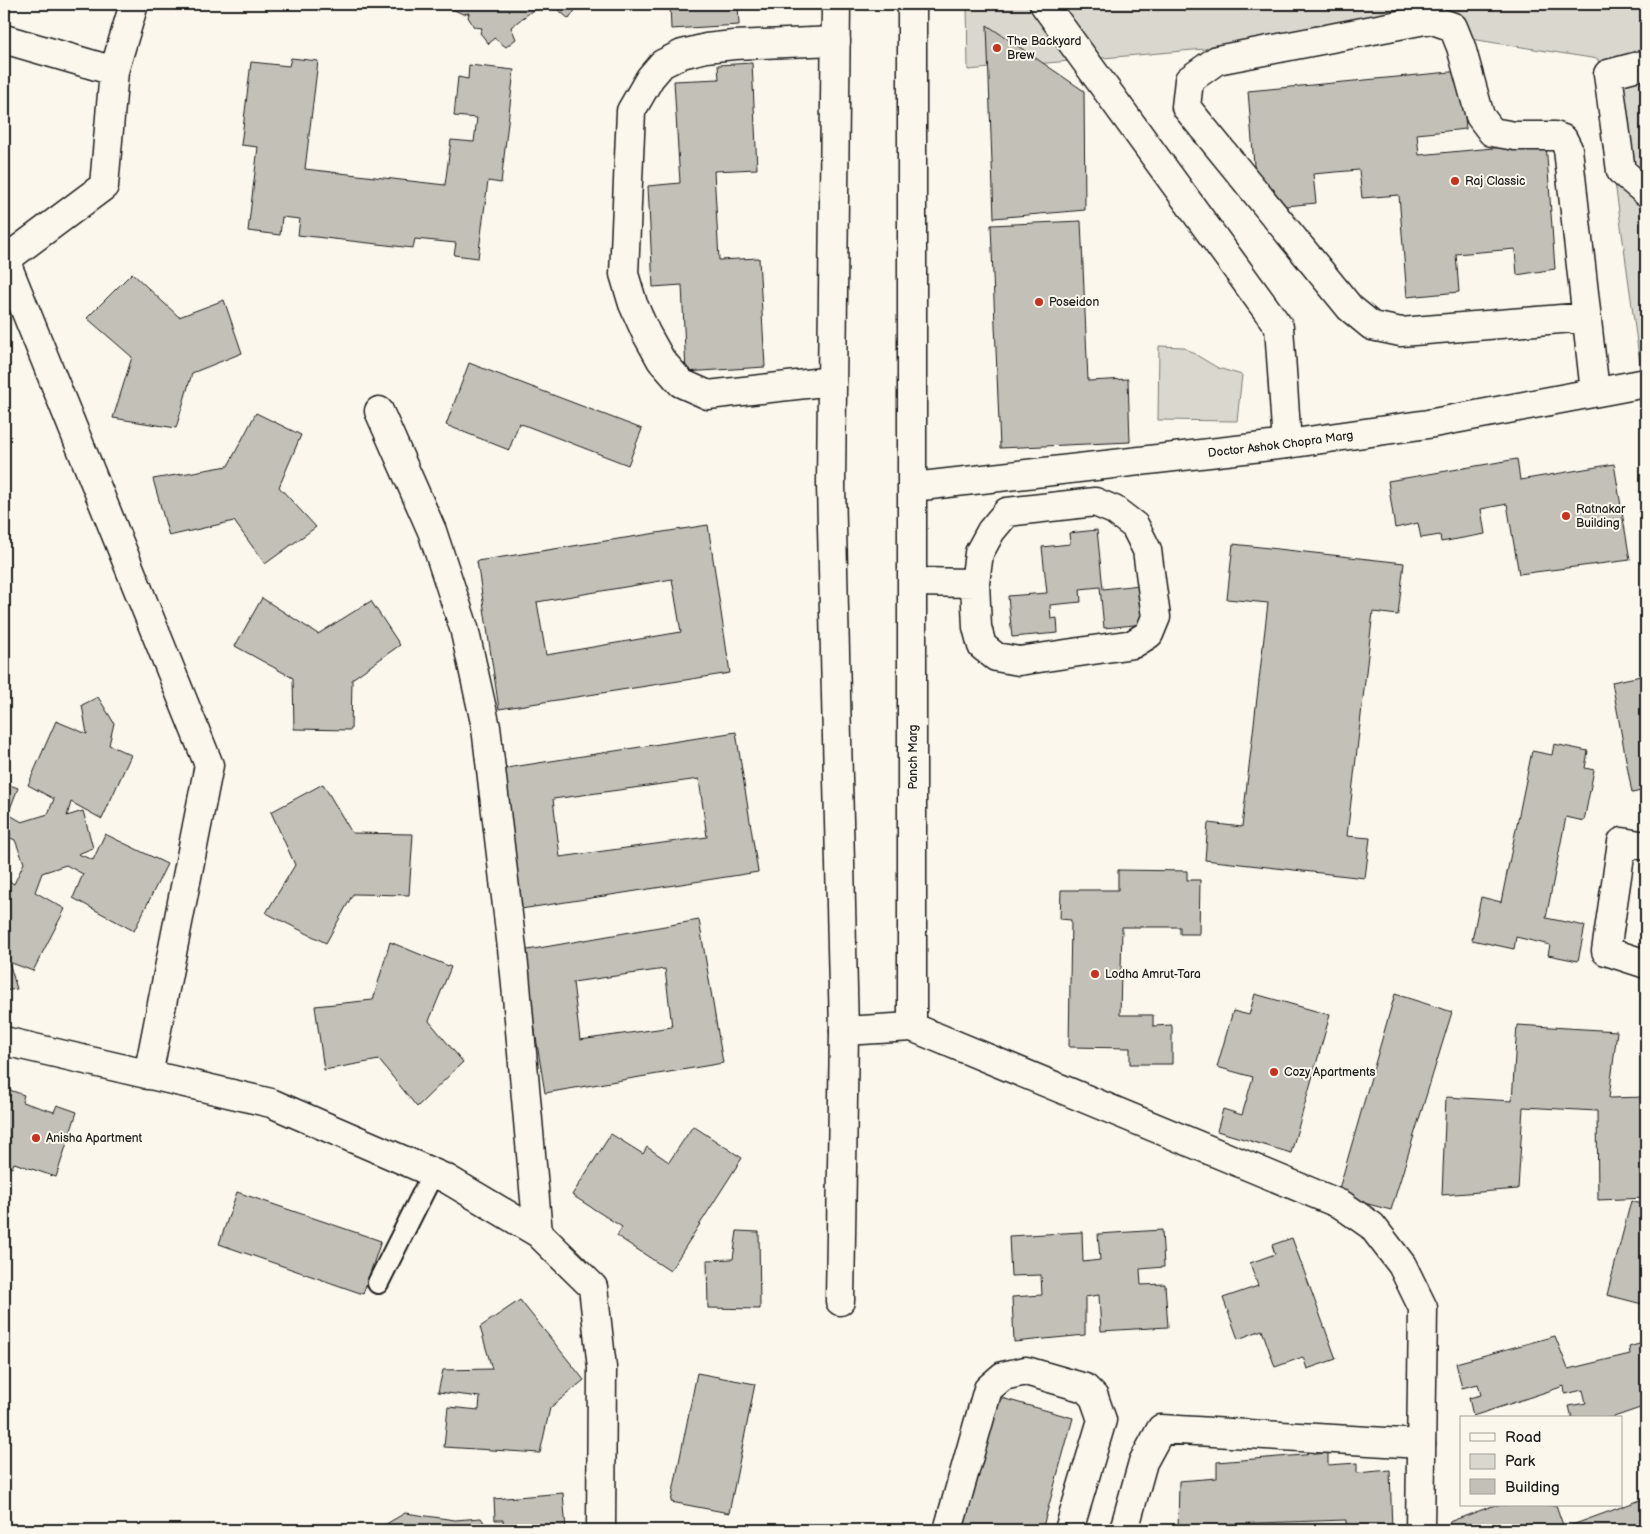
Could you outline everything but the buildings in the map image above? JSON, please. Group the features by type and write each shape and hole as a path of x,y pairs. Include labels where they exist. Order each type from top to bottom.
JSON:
{"street":[{"path":"134,4 114,71 104,186 5,260 209,765 148,1075"},
{"path":"836,4 830,485 844,1031 840,1301"},
{"name":"Panch Marg","path":"912,4 912,1027"},
{"path":"1044,4 1279,327 1286,444"},
{"path":"1586,317 1401,332 1372,326 1350,308 1186,107 1189,80 1217,60 1430,19 1453,27 1461,47 1480,116 1492,132 1515,136 1555,136 1562,139 1568,149 1595,392"},
{"path":"4,39 114,71"},
{"path":"832,381 708,395 681,384 661,360 646,333 633,304 624,274 631,111 650,78 662,64 682,54 706,48 836,41"},
{"path":"1646,64 1608,74 1621,171 1646,192"},
{"name":"Doctor Ashok Chopra Marg","path":"913,487 1286,444 1428,424 1646,383"},
{"path":"379,411 432,531 464,628 486,727 515,974 538,1233"},
{"path":"1095,502 1114,510 1135,526 1147,550 1156,617 1149,634 1132,644 1019,661 996,657 982,646 977,627 975,583 979,553 991,531 1007,512 1095,502"},
{"path":"913,582 975,583"},
{"path":"1646,846 1622,842 1606,951 1646,964"},
{"path":"844,1031 912,1027 1342,1205 1372,1226 1402,1265 1423,1308 1420,1530"},
{"path":"4,1041 271,1103 447,1179 538,1233 594,1287 602,1368 601,1530"},
{"path":"948,1530 988,1389 1003,1376 1026,1371 1085,1388 1094,1397 1102,1420 1069,1530"},
{"path":"1124,1530 1143,1462 1161,1429 1421,1444"}],"lane":[{"path":"378,1284 433,1173"}],"green space":[{"path":"967,4 1646,4 1646,385 1643,386 1598,59 1458,37 1453,27 968,70"},
{"path":"1159,346 1183,347 1218,368 1242,375 1237,421 1158,420"}],"place":[{"name":"The Backyard Brew","path":"997,48"},
{"name":"Raj Classic","path":"1455,181"},
{"name":"Poseidon","path":"1039,302"},
{"name":"Ratnakar Building","path":"1566,516"},
{"name":"Lodha Amrut-Tara","path":"1095,974"},
{"name":"Cozy Apartments","path":"1274,1072"},
{"name":"Anisha Apartment","path":"36,1138"}]}
